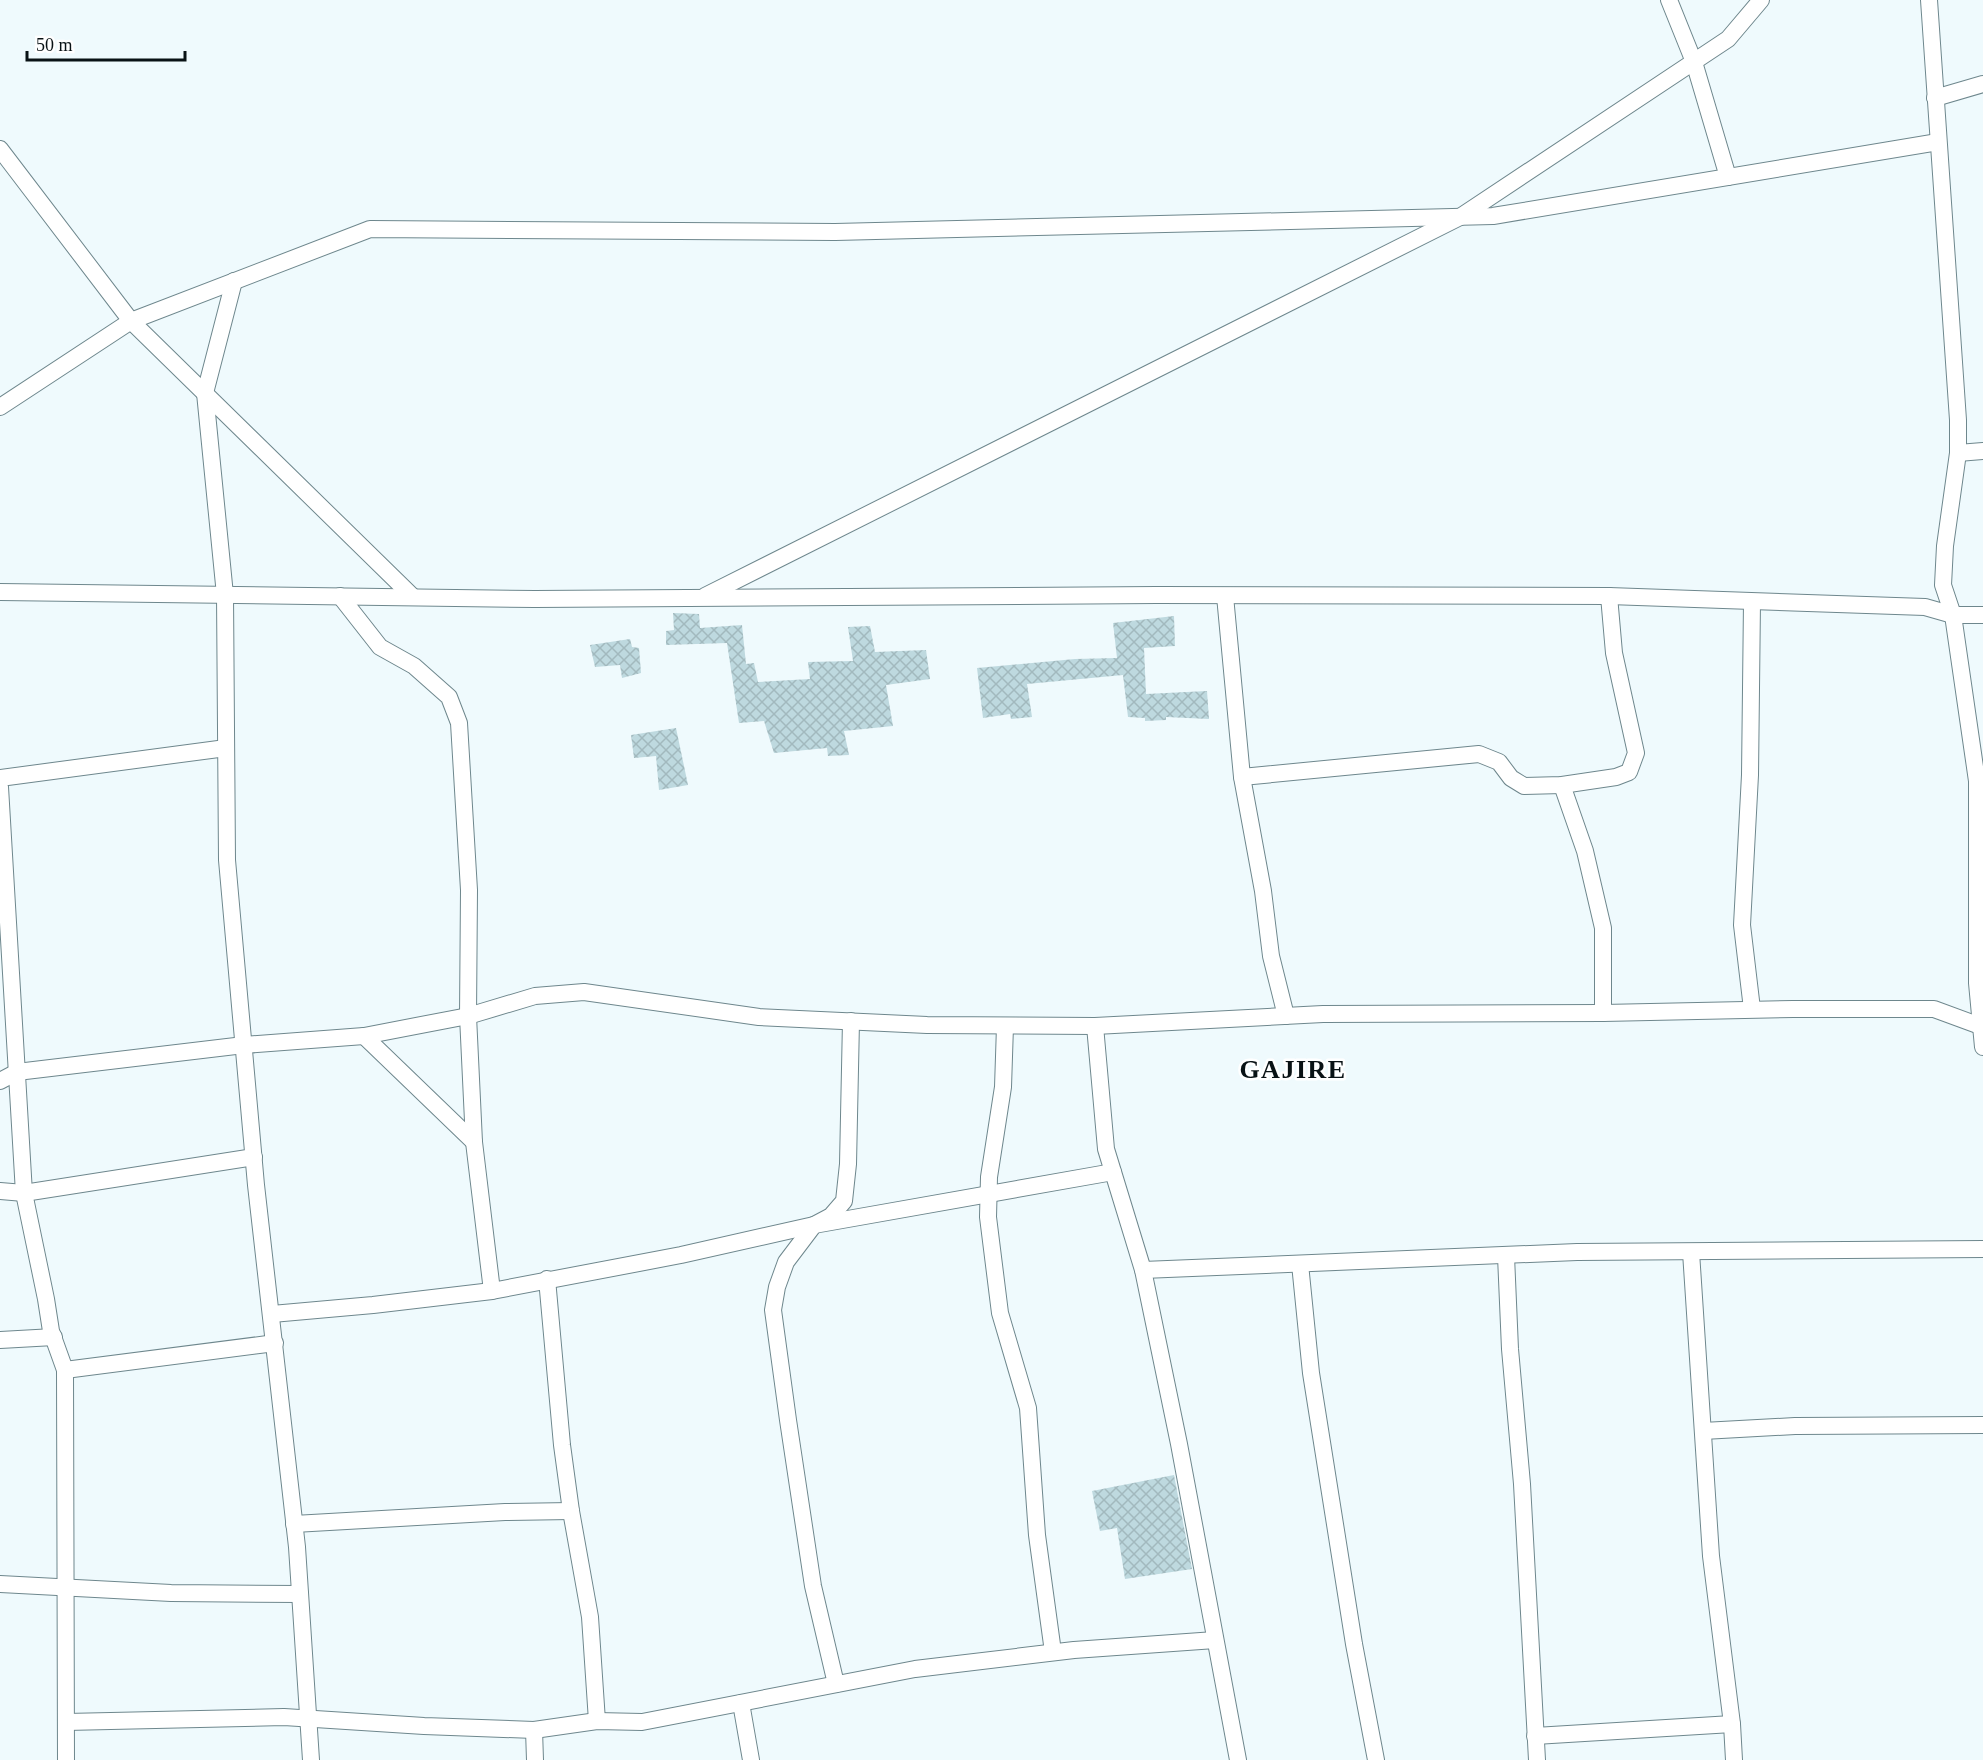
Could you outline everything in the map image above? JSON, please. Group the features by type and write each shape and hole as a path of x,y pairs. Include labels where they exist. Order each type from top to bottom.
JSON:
{"street":[{"path":"1669,0 1694,62 1728,177"},
{"path":"701,598 1460,217 1728,39 1761,0"},
{"path":"1929,0 1958,420 1958,453 1945,546 1943,585 1953,615 1980,781 1980,983 1983,1047"},
{"path":"1935,98 1983,84"},
{"path":"0,406 131,321 370,229 835,232 1493,216 1938,142"},
{"path":"0,148 131,321 412,597"},
{"path":"234,281 205,393 225,595 227,860 254,1157 294,1524 311,1760"},
{"path":"1958,453 1983,451"},
{"path":"0,592 535,599 1609,596 1924,607 1953,615 1983,615"},
{"path":"340,596 380,647 414,666 449,697 459,723 469,890 468,1016 474,1142 492,1291"},
{"path":"1225,596 1242,777 1263,891 1271,956 1286,1016"},
{"path":"1242,777 1479,754 1499,762 1511,778 1524,786 1562,785 1616,777 1629,772 1636,753 1614,653 1609,596"},
{"path":"1752,602 1750,776 1742,925 1752,1009"},
{"path":"0,778 226,748"},
{"path":"1562,785 1585,851 1603,927 1603,1013"},
{"path":"0,787 4,940 17,1072 24,1193 54,1338 65,1370 66,1760"},
{"path":"0,1081 17,1072 244,1045 364,1036 468,1016 535,996 584,992 759,1017 927,1025 1095,1026 1335,1014 1934,1009 1982,1026"},
{"path":"836,1684 813,1586 773,1310 777,1287 786,1262 814,1225 831,1216 844,1201 848,1164 852,1021"},
{"path":"1005,1026 1003,1088 989,1177 988,1217 1000,1312 1028,1408 1037,1535 1053,1652"},
{"path":"1095,1026 1106,1149 1143,1270 1179,1444 1238,1760"},
{"path":"364,1036 474,1142"},
{"path":"0,1191 24,1193 254,1157"},
{"path":"272,1314 492,1291 681,1255 814,1225 1113,1172"},
{"path":"1143,1270 1577,1252 1983,1250"},
{"path":"1691,1252 1711,1556 1732,1724 1734,1760"},
{"path":"1506,1256 1510,1349 1522,1484 1537,1760"},
{"path":"1300,1264 1311,1373 1354,1644 1376,1760"},
{"path":"547,1279 562,1445 590,1617 597,1721"},
{"path":"0,1340 54,1338"},
{"path":"65,1370 275,1343"},
{"path":"1703,1431 1795,1426 1983,1425"},
{"path":"294,1524 505,1512 571,1511"},
{"path":"0,1584 171,1593 300,1594"},
{"path":"66,1722 284,1717 534,1730 597,1721 642,1722 915,1669 1053,1652 1215,1640"},
{"path":"741,1703 751,1760"},
{"path":"1535,1736 1732,1724"},
{"path":"534,1730 535,1760"}],"building":[{"path":"673,613 699,614 700,628 742,625 746,664 754,663 758,682 810,679 808,662 853,661 848,627 870,626 875,652 926,650 930,679 886,685 893,726 844,731 849,755 828,756 827,748 774,753 764,721 739,723 727,643 666,645 666,631 674,630"},
{"path":"1174,616 1175,646 1144,648 1146,694 1207,691 1209,719 1166,717 1166,720 1145,721 1145,718 1128,717 1123,675 1027,684 1032,717 1011,719 1010,714 983,718 977,668 1075,659 1117,658 1113,623"},
{"path":"630,639 632,647 639,648 641,673 622,678 620,665 595,667 590,645"},
{"path":"676,728 688,785 659,790 656,756 634,758 631,735"},
{"path":"1174,1475 1192,1569 1125,1579 1117,1528 1100,1531 1092,1491"}],"district":[{"name":"GAJIRE","path":"1293,1069"}]}
